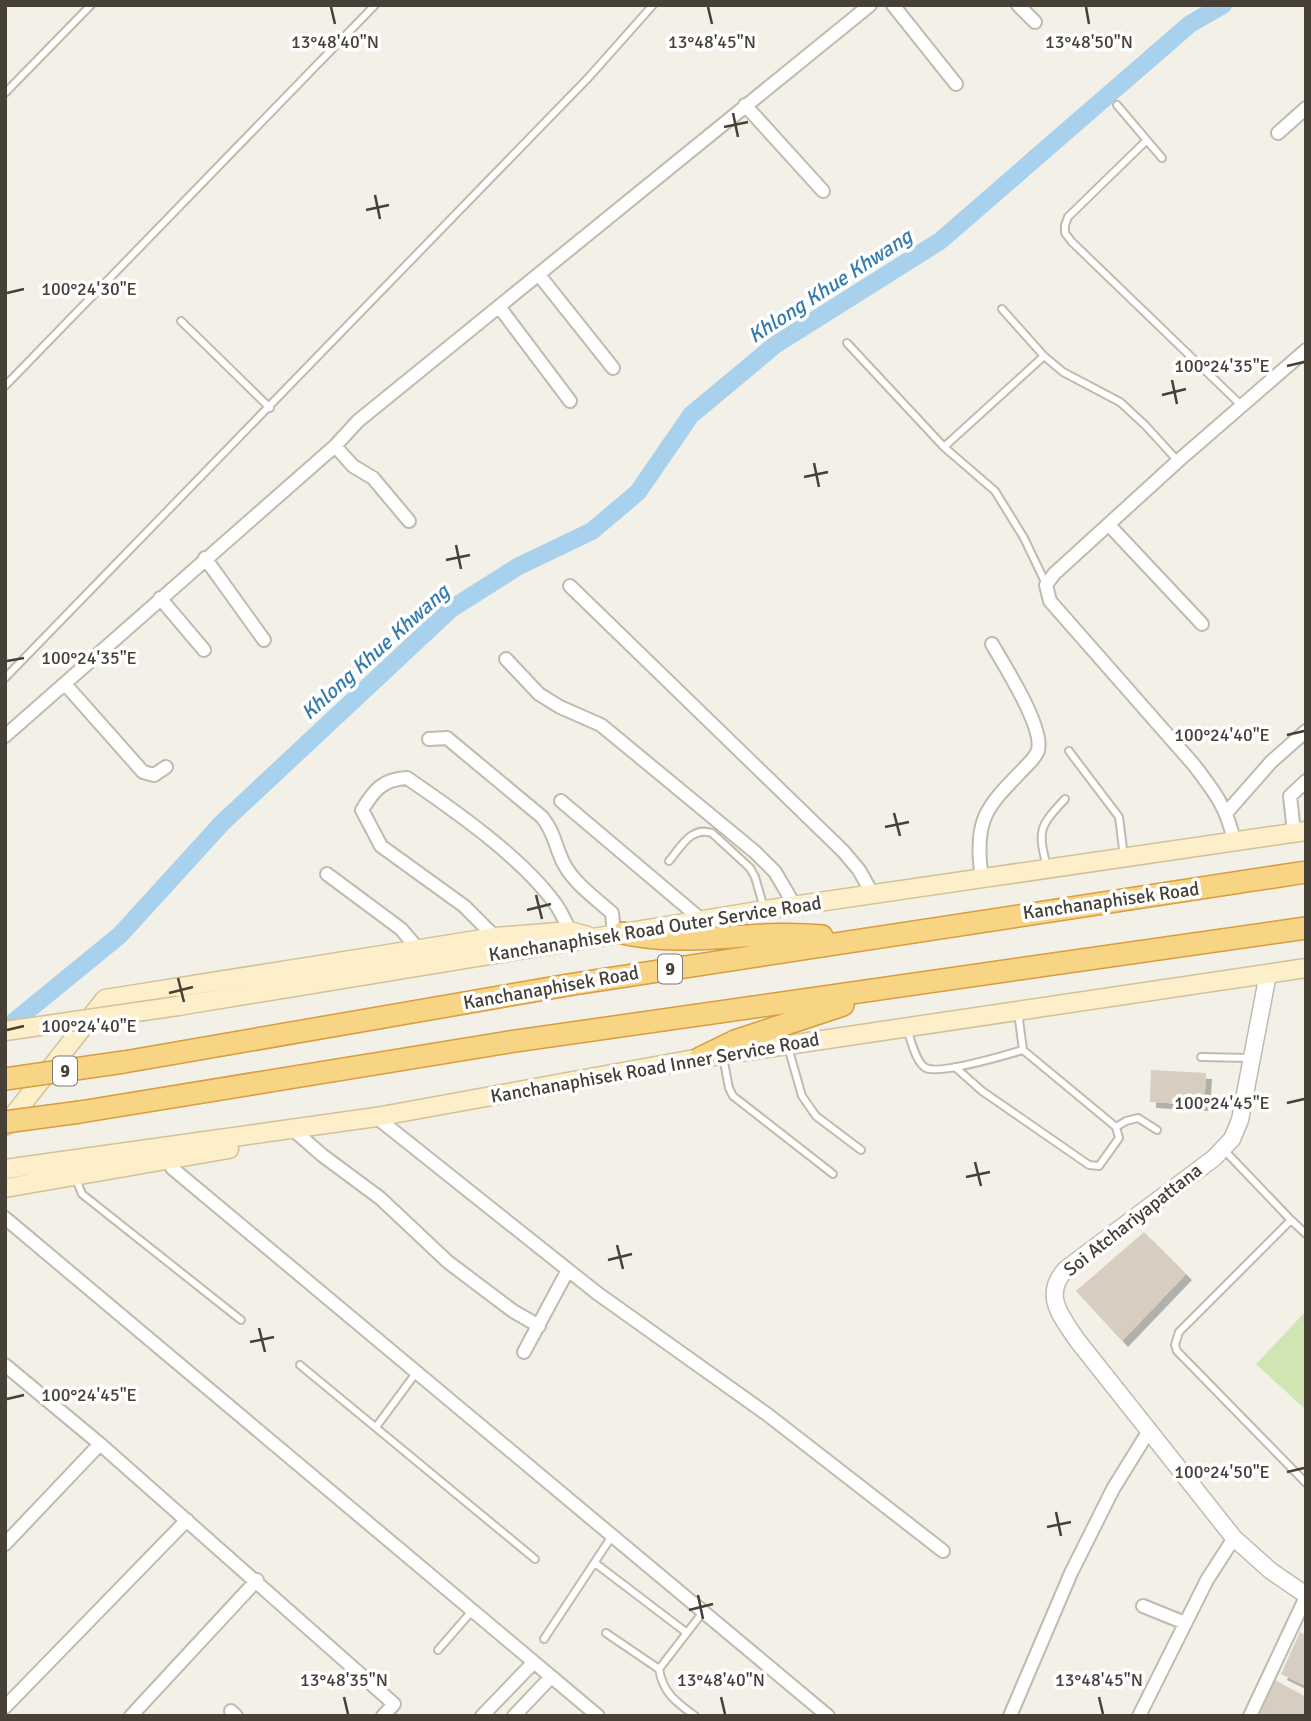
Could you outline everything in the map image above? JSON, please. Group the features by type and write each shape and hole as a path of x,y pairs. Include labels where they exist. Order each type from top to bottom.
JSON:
{"highway":[{"name":"Kanchanaphisek Road","path":"5,1079 124,1062 574,984 1306,872"},
{"name":"9","path":"5,1124 509,1042 1306,928"},
{"path":"618,934 662,940 778,933 854,940"},
{"path":"700,1058 747,1036 899,987"}],"main road":[{"name":"Kanchanaphisek Road Outer Service Road","path":"5,1031 178,1006 764,910 1300,832"},
{"path":"5,1124 105,999 495,937 570,931 595,939"},
{"name":"Kanchanaphisek Road Inner Service Road","path":"5,1169 376,1117 700,1058 1306,968"},
{"path":"5,1188 169,1160 298,1134 337,1123"}],"street":[{"path":"5,736 335,446 358,421 870,5"},
{"path":"892,5 956,84"},
{"path":"1018,5 1035,22"},
{"path":"745,105 822,191"},
{"path":"1278,132 1306,107"},
{"path":"539,275 613,368"},
{"path":"500,308 570,401"},
{"path":"1234,842 1227,812 1194,765 1050,601 1046,585 1054,573 1306,350"},
{"path":"335,446 353,466 373,478 409,520"},
{"path":"1109,525 1202,624"},
{"path":"205,558 264,640"},
{"path":"570,586 844,851 873,895"},
{"path":"160,598 204,650"},
{"path":"982,879 978,842 987,811 1038,750 1038,739 1023,697 992,644"},
{"path":"506,659 539,694 601,725 755,852 775,872 795,906"},
{"path":"65,684 143,772 153,775 166,767"},
{"path":"1227,812 1272,762 1306,731"},
{"path":"429,739 447,738 542,817 552,829 564,864 576,881 612,913 618,934"},
{"path":"495,937 464,906 381,846 362,810 368,799 387,781 407,778 505,852 544,889 570,931"},
{"path":"1300,832 1290,796 1306,781"},
{"path":"561,801 703,921"},
{"path":"327,874 401,929 419,950"},
{"name":"Soi Atchariyapattana","path":"1268,974 1240,1120 1232,1139 1185,1181 1066,1269 1056,1284 1055,1299 1058,1312 1077,1340 1234,1538 1271,1571 1306,1596"},
{"path":"376,1117 608,1301 768,1415 943,1551"},
{"path":"298,1134 380,1198 448,1262 513,1311 539,1326"},
{"path":"169,1160 172,1168 828,1716"},
{"path":"5,1219 598,1716"},
{"path":"524,1352 568,1270"},
{"path":"5,1365 257,1580 394,1704 383,1716"},
{"path":"1010,1716 1072,1573 1113,1489 1150,1429"},
{"path":"5,1544 100,1444"},
{"path":"5,1707 187,1520"},
{"path":"1139,1716 1207,1580 1234,1538"},
{"path":"131,1716 257,1580"},
{"path":"1250,1716 1306,1596"},
{"path":"1143,1606 1185,1623"},
{"path":"482,1716 534,1662"},
{"path":"514,1716 551,1677"}],"lane":[{"path":"5,93 91,5"},
{"path":"5,386 375,5"},
{"path":"5,678 589,77 653,5"},
{"path":"1117,105 1162,158"},
{"path":"1147,140 1068,217 1065,233 1090,262 1241,405"},
{"path":"1002,309 1044,356 1063,372 1120,402 1178,461"},
{"path":"181,321 270,408"},
{"path":"846,343 944,447 995,491 1024,538 1046,585"},
{"path":"944,447 1044,356"},
{"path":"1069,751 1119,817 1124,857"},
{"path":"1047,869 1041,829 1046,818 1065,799"},
{"path":"669,861 693,833 704,830 712,833 750,868 764,910"},
{"path":"955,1067 982,1091 1089,1165 1099,1166 1119,1138 1116,1127 1023,1050 1018,1010"},
{"path":"906,1027 920,1063 935,1070 1023,1050"},
{"path":"788,1045 802,1096 816,1116 861,1150"},
{"path":"722,1055 733,1096 833,1174"},
{"path":"1200,1057 1253,1058"},
{"path":"1116,1127 1138,1118 1157,1130"},
{"path":"1223,1149 1306,1234"},
{"path":"76,1177 82,1194 241,1320"},
{"path":"1291,1220 1179,1332 1175,1345 1177,1351 1306,1483"},
{"path":"300,1364 535,1559"},
{"path":"376,1427 416,1373"},
{"path":"544,1639 612,1536"},
{"path":"595,1563 687,1633"},
{"path":"438,1650 472,1611"},
{"path":"695,1716 668,1696 661,1682 659,1669 702,1612"},
{"path":"606,1633 659,1669"}],"green space":[{"path":"1306,1311 1306,1410 1256,1364"}],"building":[{"path":"1151,1070 1206,1073 1204,1105 1150,1102"},
{"path":"1144,1232 1186,1274 1122,1341 1076,1291"},
{"path":"1300,1632 1306,1635 1306,1686 1281,1674"},
{"path":"1275,1680 1306,1697 1306,1716 1264,1716 1258,1713"}],"waterway":[{"name":"Khlong Khue Khwang","path":"5,1029 120,935 222,823 451,609 519,566 592,531 638,492 691,415 775,345 940,241 1190,24 1223,5"}]}
